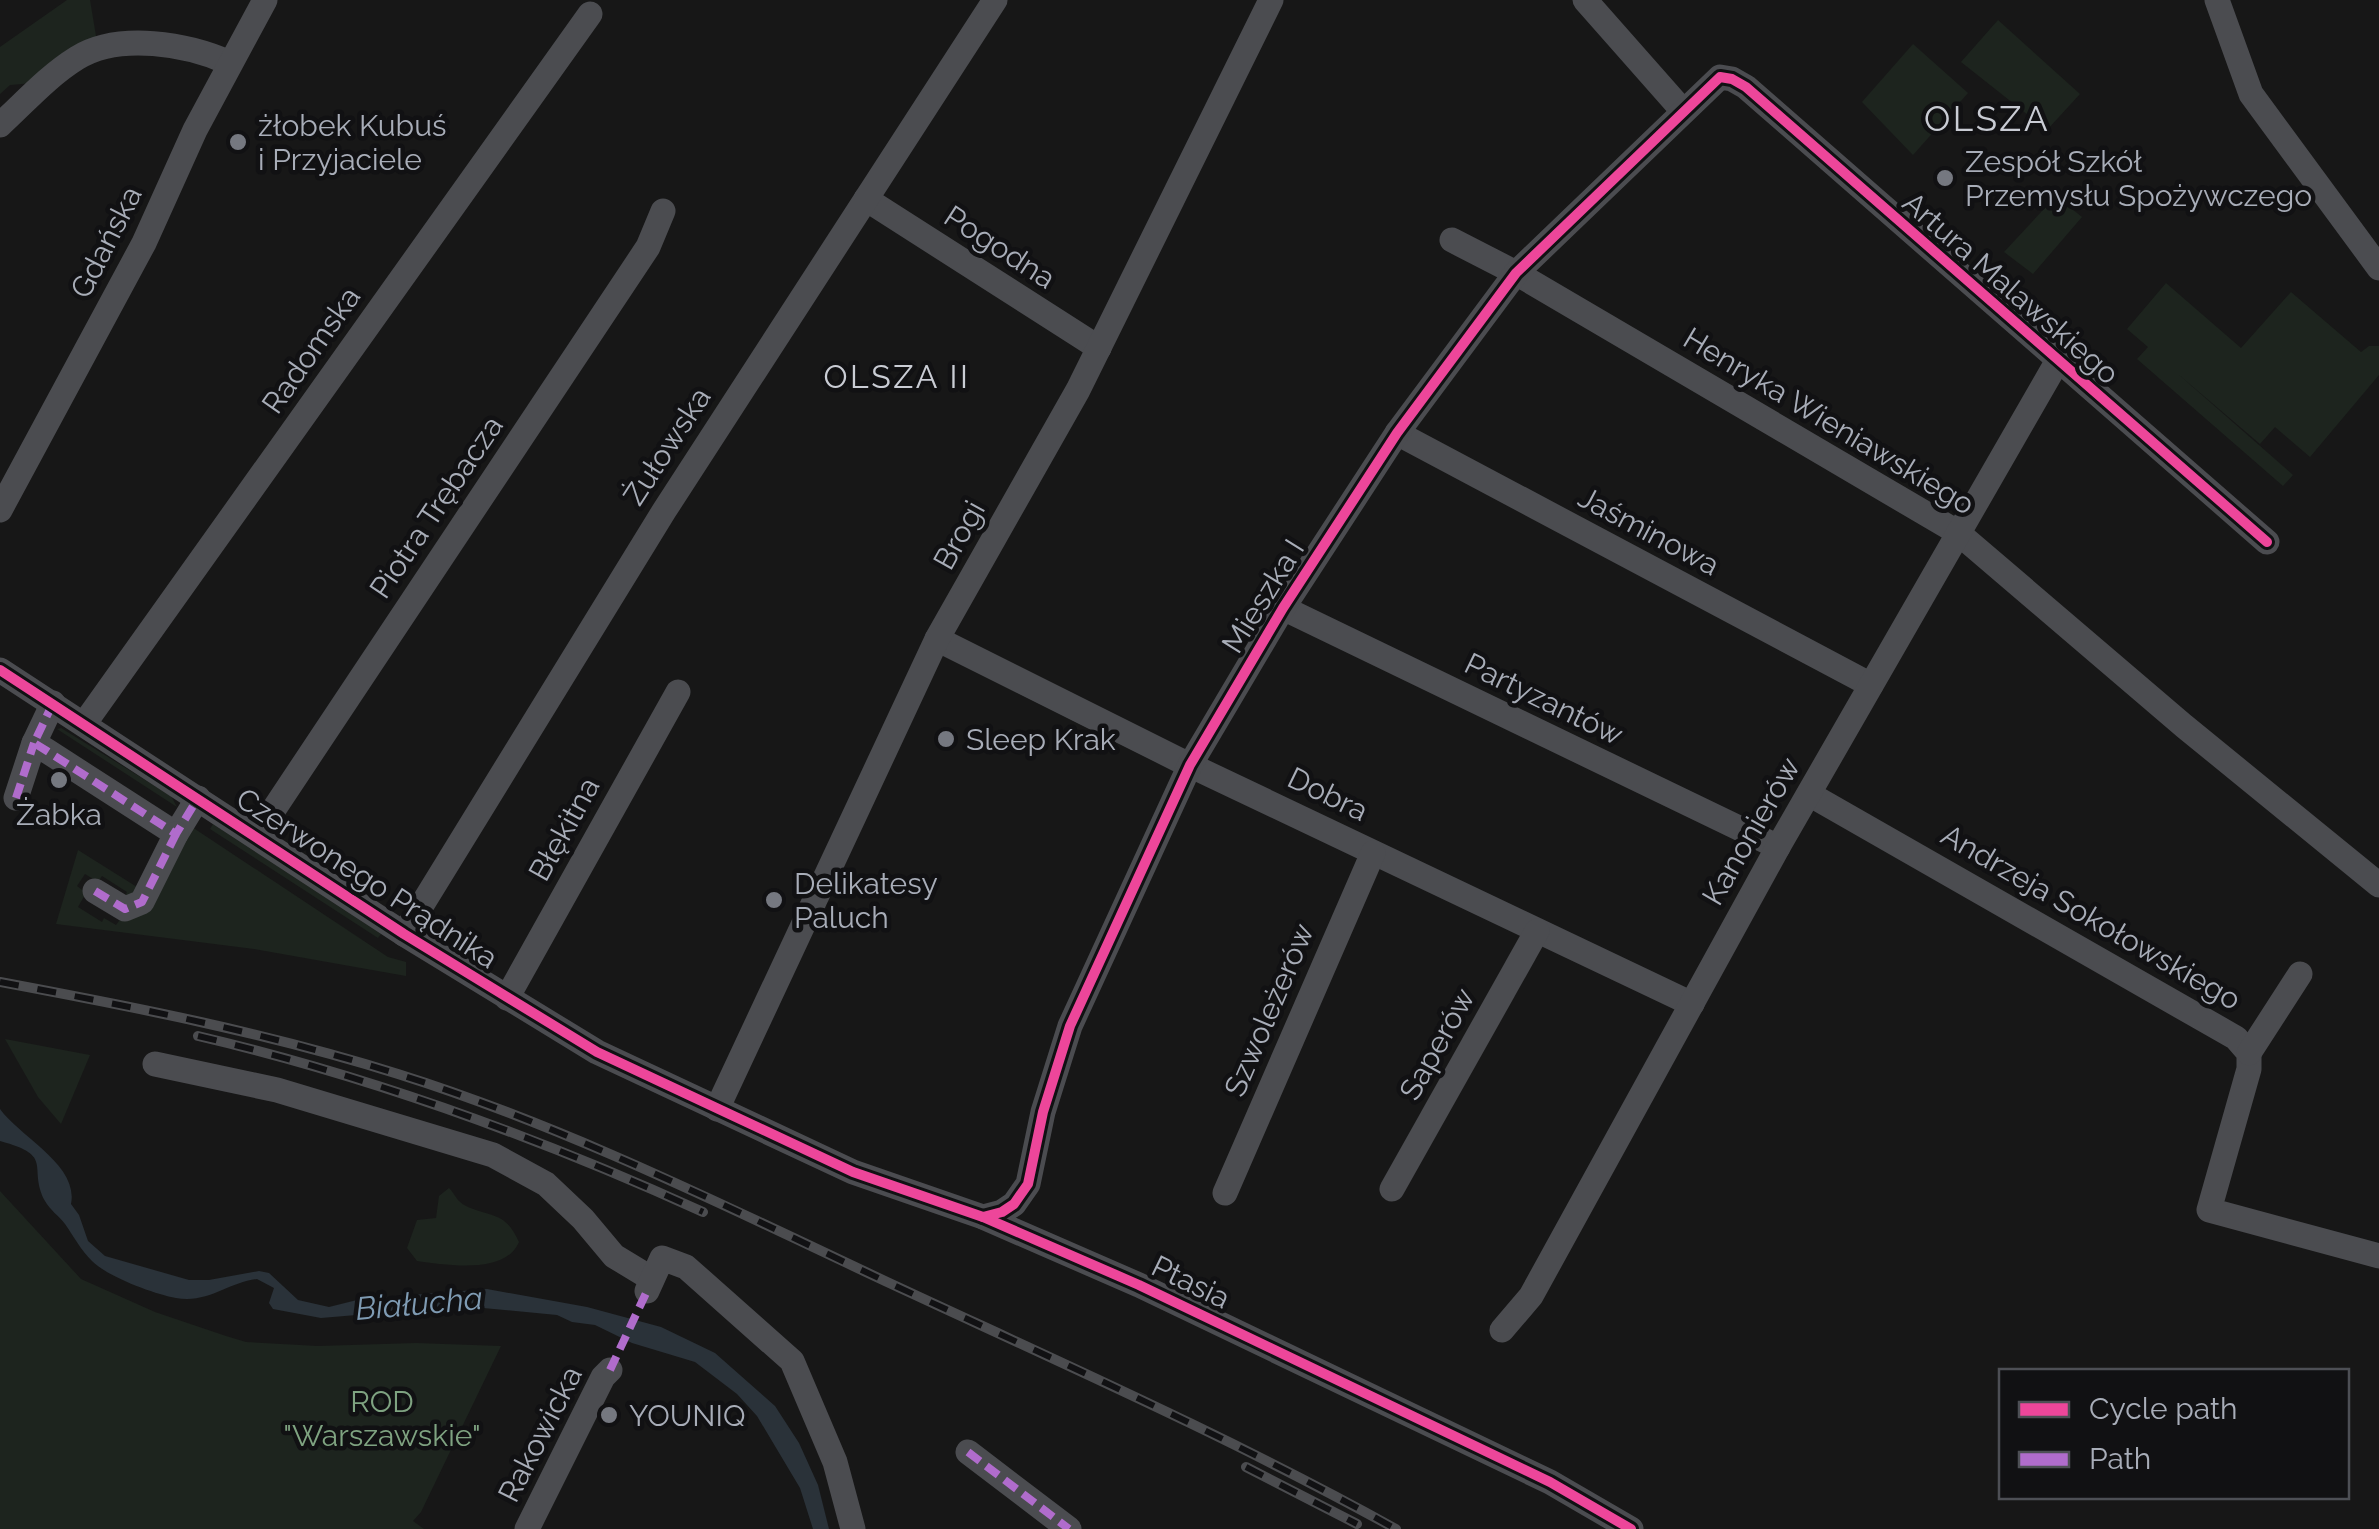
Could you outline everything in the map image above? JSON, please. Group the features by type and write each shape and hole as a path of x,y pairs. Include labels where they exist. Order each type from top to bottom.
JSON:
{"street":[{"name":"Gdańska","path":"0,510 144,243 195,130 264,0"},
{"name":"Żułowska","path":"404,934 664,510 995,0"},
{"name":"Brogi","path":"717,1109 938,638 1100,348 1271,0"},
{"path":"1586,0 1683,110"},
{"path":"2217,0 2251,94 2379,268"},
{"name":"Radomska","path":"84,724 590,14"},
{"path":"0,125 56,72 94,50 143,43 177,44 230,63"},
{"name":"Mieszka I","path":"983,1216 1002,1212 1014,1204 1028,1184 1044,1112 1070,1026 1190,765 1283,608 1397,434 1516,273 1720,77"},
{"name":"Artura Malawskiego","path":"1720,77 1746,87 2266,542"},
{"name":"Pogodna","path":"866,199 1100,348"},
{"name":"Piotra Trębacza","path":"256,836 648,246 663,211"},
{"name":"Henryka Wieniawskiego","path":"1452,240 1516,273 1956,532 2379,885"},
{"name":"Kanonierów","path":"1502,1330 1531,1296 1778,846 2057,362"},
{"name":"Jaśminowa","path":"1397,434 1871,686"},
{"name":"Partyzantów","path":"1283,608 1778,846"},
{"name":"Dobra","path":"938,638 1190,765 1692,1004"},
{"name":"Czerwonego Prądnika","path":"0,670 507,998 586,1046 717,1109"},
{"name":"Błękitna","path":"507,998 678,692"},
{"path":"16,798 34,743 53,703"},
{"path":"34,743 176,834"},
{"name":"Andrzeja Sokołowskiego","path":"1809,794 2236,1038 2249,1053 2244,1088 2208,1210 2379,1256"},
{"path":"96,891 126,909 135,907 152,885 198,798"},
{"name":"Szwoleżerów","path":"1225,1193 1373,853"},
{"name":"Saperów","path":"1392,1189 1538,931"},
{"path":"2249,1053 2300,974"},
{"path":"155,1064 291,1094 493,1155 546,1184 584,1219 614,1256 654,1276 686,1267 792,1360 835,1462 854,1529"},
{"name":"Ptasia","path":"717,1109 853,1172 983,1216 1140,1285 1533,1474 1600,1508 1631,1529"},
{"name":"Rakowicka","path":"527,1529 610,1370"},
{"path":"968,1452 1068,1529"}],"green space":[{"path":"67,0 90,0 97,42 33,83 10,85 0,94 0,47"},
{"path":"1998,20 2080,94 2047,130 1961,62"},
{"path":"1913,44 1968,93 1913,155 1862,102"},
{"path":"2056,196 2082,217 2033,274 2004,252"},
{"path":"2166,283 2241,348 2291,292 2361,352 2369,346 2379,346 2379,375 2310,457 2275,427 2260,444 2178,374 2293,475 2283,486 2137,359 2148,347 2127,329"},
{"path":"57,729 171,796 177,807"},
{"path":"213,824 381,934 378,938 210,829"},
{"path":"189,825 388,957 406,962 406,976 254,949 56,924 78,850 137,887 131,898 124,898 127,892 102,876 98,882 85,874 77,886 86,893 78,907 102,922 104,918 116,925"},
{"path":"5,1039 90,1055 61,1124 38,1097"},
{"path":"449,1188 463,1204 508,1225 519,1242 512,1252 488,1264 417,1261 407,1248 417,1220 436,1218 439,1196"},
{"name":"ROD \"Warszawskie\"","path":"0,1191 81,1279 155,1312 226,1336 246,1342 318,1346 501,1346 421,1512 413,1521 424,1529 0,1529"}],"water":[{"name":"Białucha","path":"0,1109 57,1164 66,1177 71,1204 88,1241 105,1256 189,1280 269,1273 298,1300 329,1307 361,1299 487,1289 587,1307 661,1327 715,1353 775,1406 799,1443 818,1485 829,1529 813,1529 800,1488 757,1416 737,1394 695,1362 632,1343 595,1325 557,1315 462,1306 321,1318 273,1309 269,1303 274,1288 257,1279 188,1299 156,1293 120,1279 92,1261 47,1204 34,1158 17,1146 0,1141"}],"railway":[{"path":"0,982 151,1011 300,1046 398,1074 523,1118 705,1197 1143,1400 1396,1529"},
{"path":"198,1036 392,1090 580,1159 703,1212"},
{"path":"1246,1467 1357,1524"}],"marked path":[{"path":"53,703 34,743 176,834 198,798"},
{"path":"16,798 34,743"},
{"path":"95,891 125,909 142,902 176,834"},
{"path":"610,1370 647,1291"},
{"path":"968,1452 1069,1529"}],"cycle path":[{"path":"983,1217 1014,1204 1028,1184 1043,1112 1070,1026 1190,765 1283,608 1397,433 1516,273 1720,77 1746,87 2267,542"},
{"path":"0,670 404,934 597,1052 853,1172 983,1217 1139,1285 1550,1482 1631,1529"}],"place":[{"name":"żłobek Kubuś i Przyjaciele","path":"238,142"},
{"name":"Zespół Szkół Przemysłu Spożywczego","path":"1945,178"},
{"name":"Sleep Krak","path":"946,739"},
{"name":"Żabka","path":"59,780"},
{"name":"Delikatesy Paluch","path":"774,900"},
{"name":"YOUNIQ","path":"609,1415"}],"district":[{"name":"OLSZA","path":"1987,118"},
{"name":"OLSZA II","path":"897,376"}]}
